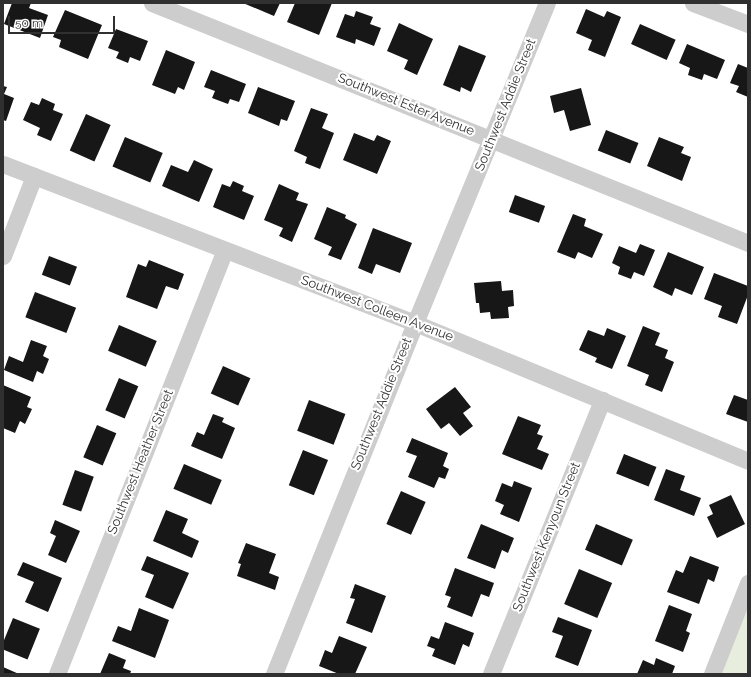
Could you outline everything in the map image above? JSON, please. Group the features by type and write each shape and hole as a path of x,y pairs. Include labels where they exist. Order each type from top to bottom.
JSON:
{"street":[{"name":"Southwest Ester Avenue","path":"152,3 748,243"},
{"name":"Southwest Addie Street","path":"274,674 414,323 492,140 547,3"},
{"path":"693,3 748,24"},
{"name":"Southwest Colleen Avenue","path":"3,164 414,323 748,461"},
{"path":"3,256 34,176"},
{"name":"Southwest Heather Street","path":"57,674 225,250"},
{"name":"Southwest Kenyoun Street","path":"491,674 602,400"},
{"path":"712,674 748,583"}],"green space":[{"path":"748,608 748,674 721,674"}],"building":[{"path":"12,3 31,3 29,8 48,15 40,38 4,24"},
{"path":"243,3 280,3 274,16"},
{"path":"295,3 332,3 319,35 287,22"},
{"path":"586,9 604,17 607,11 621,17 605,57 588,50 592,40 576,33"},
{"path":"65,10 102,25 88,59 59,47 61,40 53,37"},
{"path":"356,11 373,17 370,24 381,28 374,46 356,39 355,44 336,37 345,14 354,17"},
{"path":"399,23 433,39 417,75 404,69 408,60 387,51"},
{"path":"640,24 676,40 667,60 631,44"},
{"path":"116,29 148,41 140,61 130,57 128,63 116,58 119,52 108,48"},
{"path":"687,44 725,60 717,79 704,74 702,80 688,75 690,68 679,63"},
{"path":"459,45 486,56 471,92 461,87 460,92 443,85"},
{"path":"166,50 195,62 184,90 178,87 175,94 152,85"},
{"path":"738,64 748,68 748,97 736,92 739,86 730,83"},
{"path":"211,70 246,84 239,102 230,99 228,104 212,98 215,91 204,87"},
{"path":"3,86 7,87 4,94 14,98 6,121 3,120"},
{"path":"258,87 295,101 287,121 281,119 279,126 248,113"},
{"path":"581,88 591,125 570,131 564,110 554,113 550,96"},
{"path":"42,98 55,104 53,110 63,114 51,141 37,135 40,128 23,120 31,102 39,105"},
{"path":"311,108 328,114 322,128 334,133 320,169 305,163 307,157 294,151"},
{"path":"86,114 111,125 94,162 70,151"},
{"path":"606,130 638,143 630,164 598,150"},
{"path":"354,133 374,141 377,135 391,141 377,174 343,160"},
{"path":"125,137 163,153 150,182 112,166"},
{"path":"659,137 684,147 681,153 691,157 682,181 647,166"},
{"path":"194,160 213,169 199,202 162,186 171,165 188,172"},
{"path":"233,181 244,186 242,191 254,196 244,220 213,207 222,184 230,187"},
{"path":"279,184 299,193 296,200 308,204 292,242 279,236 283,228 264,220"},
{"path":"515,195 545,206 539,223 509,212"},
{"path":"327,207 346,215 345,218 357,224 341,260 328,255 332,247 314,239"},
{"path":"573,214 586,219 584,226 603,234 592,258 578,252 575,259 557,252"},
{"path":"373,228 412,243 400,273 376,264 372,274 358,268"},
{"path":"640,244 655,250 644,276 634,272 631,279 618,274 620,267 612,263 619,246 636,253"},
{"path":"668,252 704,267 692,295 675,288 672,296 653,287"},
{"path":"49,256 77,267 70,285 42,275"},
{"path":"149,260 184,274 178,290 166,286 157,309 126,297 138,264 146,267"},
{"path":"714,273 748,286 748,295 737,324 718,317 722,306 704,299"},
{"path":"501,281 502,291 513,290 514,306 508,307 509,318 491,319 490,312 480,313 479,303 476,303 474,283"},
{"path":"35,292 76,308 66,333 25,317"},
{"path":"119,325 157,341 146,367 108,351"},
{"path":"643,326 660,333 655,345 668,350 665,358 674,362 662,392 645,385 649,375 627,366"},
{"path":"607,328 626,336 612,369 595,362 597,358 579,350 588,330 604,336"},
{"path":"31,340 47,346 43,356 49,359 43,374 37,371 33,382 4,370 9,356 23,362"},
{"path":"223,366 250,378 238,406 211,393"},
{"path":"119,378 138,386 125,418 105,410"},
{"path":"3,385 31,397 27,407 32,409 25,424 20,421 15,433 3,428"},
{"path":"455,387 471,407 463,413 473,426 460,436 449,423 441,429 426,409"},
{"path":"734,395 748,400 748,422 726,414"},
{"path":"309,400 345,414 334,445 297,431"},
{"path":"213,414 224,418 222,422 235,428 222,459 191,446 197,432 204,435"},
{"path":"518,416 541,425 537,434 543,436 537,449 549,454 542,470 502,454"},
{"path":"97,425 116,433 103,465 83,457"},
{"path":"412,438 448,453 443,466 449,469 445,479 439,477 434,488 408,477 417,456 406,452"},
{"path":"303,450 328,460 314,495 289,485"},
{"path":"624,454 656,467 649,487 616,473"},
{"path":"184,464 222,480 211,505 173,489"},
{"path":"666,469 685,476 680,490 701,498 694,516 654,500"},
{"path":"75,470 94,477 81,512 62,505"},
{"path":"514,481 532,488 519,522 500,514 504,505 495,501 502,483 512,487"},
{"path":"401,491 426,502 411,535 386,524"},
{"path":"731,495 745,524 717,538 707,517 713,514 709,505"},
{"path":"166,510 188,519 182,533 199,541 192,558 153,541"},
{"path":"55,520 80,531 66,563 48,555 56,536 50,533"},
{"path":"481,524 514,538 508,553 502,550 495,569 467,558"},
{"path":"596,524 633,540 622,565 585,550"},
{"path":"246,543 276,554 269,573 279,577 275,590 237,576 241,564 238,563"},
{"path":"147,556 189,573 173,609 145,597 154,575 141,570"},
{"path":"690,556 719,567 714,582 708,579 699,604 667,592 676,570 683,573"},
{"path":"23,562 62,578 48,612 25,602 34,582 17,575"},
{"path":"455,568 494,583 489,597 481,594 472,617 447,607 451,597 445,595"},
{"path":"579,569 612,583 597,618 564,604"},
{"path":"355,584 386,596 372,633 346,623 355,599 350,598"},
{"path":"669,605 692,614 686,631 690,633 683,652 655,641"},
{"path":"139,608 169,620 155,658 112,641 118,626 131,631"},
{"path":"558,617 592,630 578,666 555,657 563,636 552,632"},
{"path":"13,618 40,629 28,659 3,650 3,643"},
{"path":"445,622 474,633 469,647 463,644 455,665 432,656 435,649 427,646 431,636 439,639"},
{"path":"339,636 367,647 355,674 339,674 319,666 325,650 332,653"},
{"path":"109,653 126,660 123,668 131,671 130,674 100,674"},
{"path":"656,658 675,666 672,674 637,674 643,660 654,665"},
{"path":"3,667 19,674 3,674"}]}
